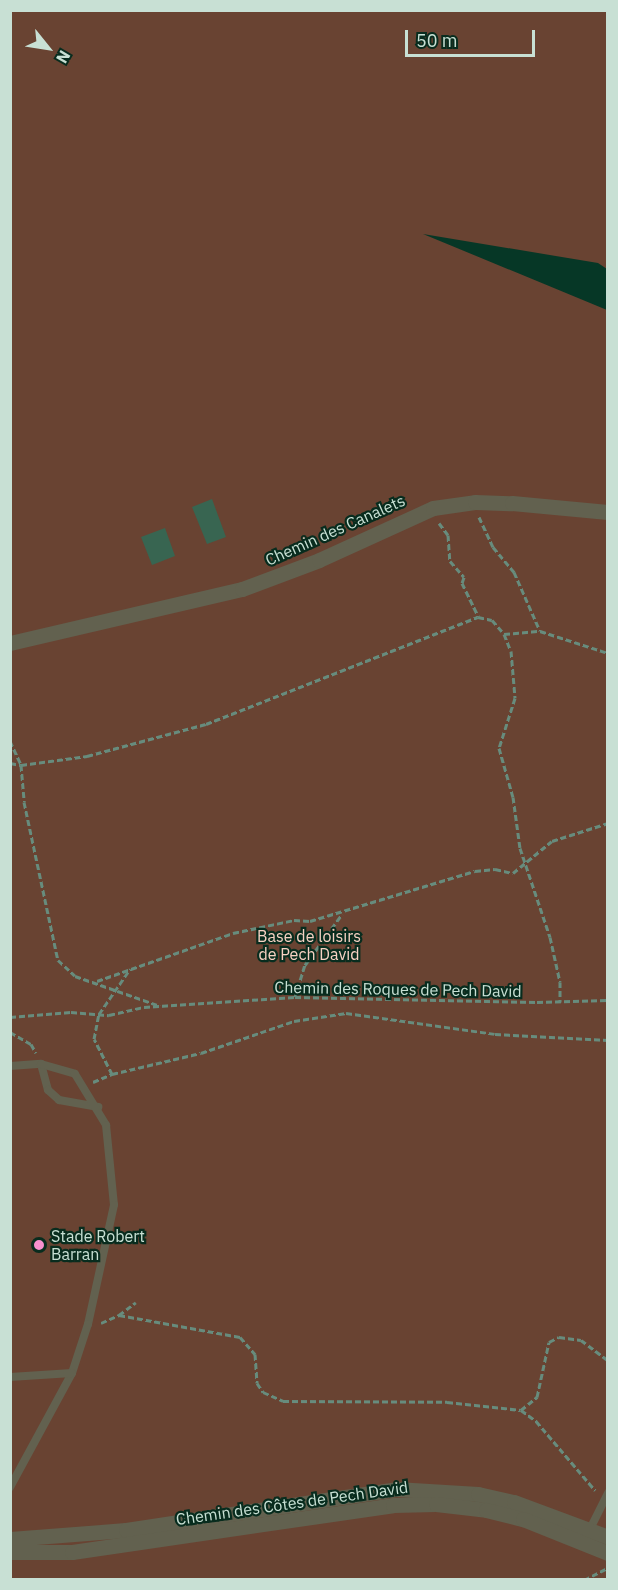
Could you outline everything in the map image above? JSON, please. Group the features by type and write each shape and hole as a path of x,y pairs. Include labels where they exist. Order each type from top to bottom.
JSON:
{"street":[{"name":"Chemin des Canalets","path":"10,643 242,589 319,560 406,517 433,508 475,502 608,512"},
{"name":"Chemin des Côtes de Pech David","path":"10,1539 114,1531 396,1490 496,1498 587,1535 608,1553"},
{"name":"Chemin des Côtes de Pech David","path":"10,1552 72,1552 113,1547 393,1504 486,1510 587,1535 608,1537"}],"lane":[{"path":"10,1066 41,1064 75,1074 98,1107 106,1125 114,1205 88,1324 72,1373 10,1487"},
{"path":"41,1064 48,1090 59,1100 98,1107"},
{"path":"10,1377 72,1373"},
{"path":"587,1535 606,1496"}],"path":[{"path":"475,502 487,537 514,572 540,631"},
{"path":"433,508 448,535 450,561 464,577 462,583 478,617"},
{"path":"10,763 21,765 87,756 206,724 478,617 492,620 504,634 511,651 515,698 499,748 513,797 520,848 529,864 560,982 560,1002"},
{"path":"504,634 540,631 608,653"},
{"path":"10,741 21,765 24,802 58,960 70,973 162,1006"},
{"path":"97,981 131,967 233,933 294,920 310,921 475,871 495,869 513,873 529,864 533,854 552,841 608,823"},
{"path":"295,997 305,965 343,912"},
{"path":"112,1074 94,1039 99,1014 131,967"},
{"name":"Chemin des Roques de Pech David","path":"10,1017 99,1014 162,1006 295,997 560,1002 608,1000"},
{"path":"84,1087 112,1074 201,1053 294,1021 346,1013 495,1034 608,1040"},
{"path":"10,1032 32,1044 41,1064"},
{"path":"88,1324 97,1325 119,1316 136,1302"},
{"path":"119,1316 240,1337 255,1354 257,1383 262,1392 283,1401 447,1402 521,1410 536,1421 606,1496"},
{"path":"521,1410 537,1397 549,1342 559,1337 581,1340 608,1360"},
{"path":"584,1580 603,1570"}],"green space":[{"name":"Base de loisirs de Pech David","path":"11,11 607,11 607,269 598,263 423,234 607,310 607,1579 11,1579"}],"building":[{"path":"212,499 226,537 207,544 192,507"},
{"path":"165,528 175,556 152,565 141,537"}],"place":[{"name":"Stade Robert Barran","path":"39,1245"}]}
